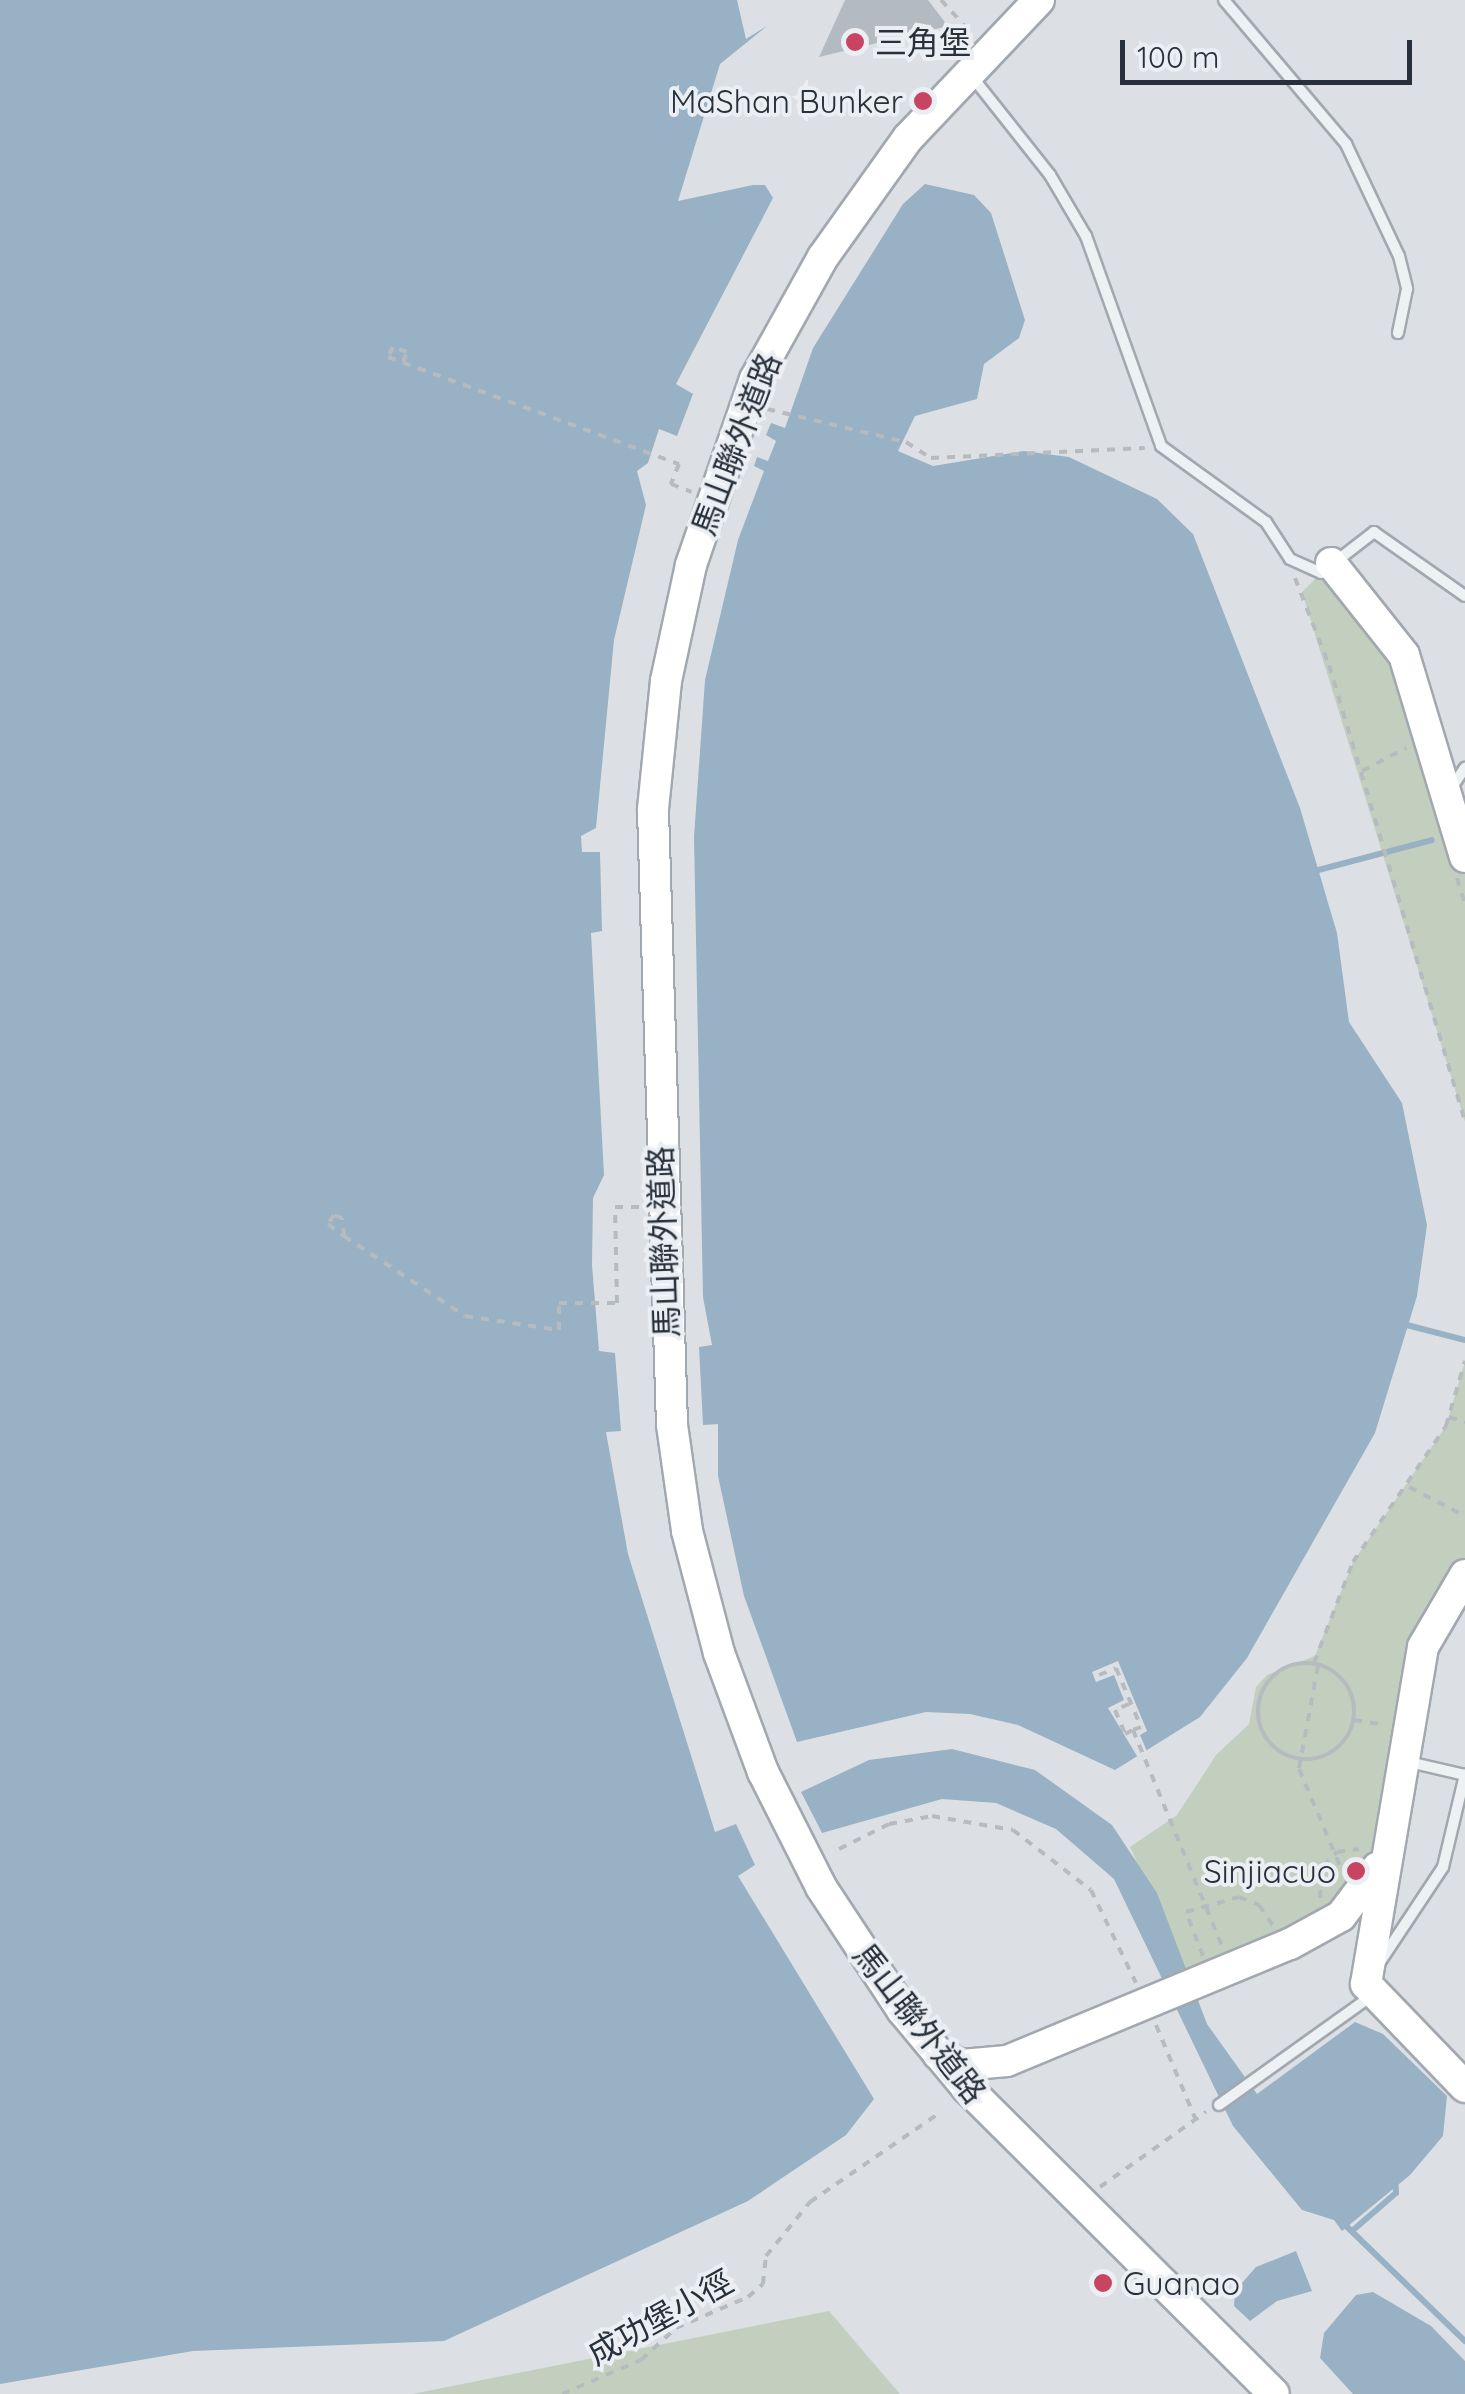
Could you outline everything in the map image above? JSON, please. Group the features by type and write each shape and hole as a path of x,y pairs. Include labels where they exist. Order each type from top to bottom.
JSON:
{"main road":[{"name":"馬山聯外道路","path":"1039,0 972,53 823,258 744,408 678,618 653,825 669,1382 697,1576 731,1692 790,1830 867,1960 938,2054 1010,2135 1274,2394"},
{"path":"1331,563 1404,654 1456,784 1465,856"},
{"path":"1465,1575 1426,1638 1403,1761 1379,1850 1369,1984 1465,2087"},
{"path":"981,2103 974,2077 993,2065 1341,1916 1379,1850"},
{"path":"1010,2135 1002,2088 1012,2064 1032,2051"},
{"path":"938,2054 962,2066 993,2065"}],"lane":[{"path":"1224,0 1346,144 1399,256 1407,289 1398,332"},
{"path":"972,53 1086,236 1161,446 1266,522 1290,559 1320,573 1374,532 1465,596"},
{"path":"1219,2104 1254,2081 1369,1984 1442,1867 1465,1775 1403,1761"}],"path":[{"path":"941,0 972,53"},
{"path":"402,362 407,352 393,347 388,357 679,464 671,484 701,493"},
{"path":"756,411 762,395"},
{"path":"763,408 906,442 931,458 1161,446"},
{"path":"1302,592 1362,771 1465,1122"},
{"path":"1362,771 1418,742"},
{"path":"611,1303 559,1303 560,1330 484,1323 447,1308 344,1236 465,1316 559,1330 558,1303 618,1303 615,1207 650,1208"},
{"path":"1349,1890 1301,1759 1316,1664 1353,1562 1410,1487 1450,1416 1465,1362"},
{"path":"1450,1416 1465,1422"},
{"path":"1410,1487 1465,1516"},
{"path":"1316,1664 1348,1686 1354,1720 1340,1746 1301,1759 1268,1742 1259,1696 1278,1671 1316,1664"},
{"path":"1098,1675 1116,1668 1131,1704 1140,1727 1124,1734 1114,1710 1131,1704"},
{"path":"1354,1720 1395,1727"},
{"path":"1133,1730 1227,1957"},
{"path":"839,1849 889,1824 932,1816 1013,1830 1090,1890 1150,1997 1195,2119"},
{"path":"1326,1912 1319,1875 1335,1854 1379,1850"},
{"path":"1201,1974 1186,1912 1205,1904 1251,1900 1278,1936"},
{"path":"1078,2203 1219,2104"},
{"name":"成功堡小徑","path":"562,2394 641,2360 676,2328 748,2297 762,2284 766,2256 810,2202 941,2112"}],"green space":[{"path":"1321,573 1369,605 1465,857 1465,1122 1302,592"},
{"path":"1465,1361 1465,1575 1426,1638 1364,1893 1192,1983 1130,1847 1177,1815 1216,1755 1249,1724 1256,1687 1267,1675 1315,1656 1353,1562 1446,1426"},
{"path":"829,2311 900,2394 412,2394"}],"water":[{"path":"0,0 737,0 746,39 767,26 720,64 678,201 753,185 765,185 773,198 676,384 693,394 677,436 659,429 648,463 637,471 646,505 614,640 596,828 581,836 582,852 600,852 602,931 591,933 604,1175 593,1198 592,1265 599,1351 615,1353 621,1431 606,1432 628,1554 715,1832 736,1824 755,1865 738,1876 874,2099 846,2135 748,2201 444,2341 193,2351 0,2384"},
{"path":"925,184 974,195 991,213 1025,320 1019,338 984,364 977,399 915,416 898,451 933,466 1024,451 1069,457 1157,499 1193,534 1300,808 1337,933 1349,1022 1402,1103 1427,1225 1417,1296 1375,1433 1247,1658 1200,1717 1115,1770 1018,1725 970,1714 926,1712 797,1742 744,1596 718,1476 718,1424 703,1425 699,1347 712,1345 703,1297 694,837 705,680 738,540 764,471 754,466 757,457 768,461 776,441 766,435 771,423 785,428 813,348 903,204"},
{"path":"952,1749 1035,1770 1112,1825 1157,1893 1207,2024 1257,2094 1355,2022 1383,2034 1447,2096 1443,2136 1410,2175 1342,2231 1334,2220 1302,2210 1233,2126 1114,1879 1056,1829 996,1803 942,1799 822,1833 801,1792 869,1760"},
{"path":"1296,2251 1312,2291 1277,2301 1250,2321 1234,2306 1235,2291 1256,2267"},
{"path":"1373,2292 1431,2326 1465,2361 1465,2394 1353,2394 1320,2358 1324,2333 1356,2295"}],"pier":[{"path":"1118,1661 1147,1731 1140,1735 1149,1756 1140,1761 1108,1708 1124,1700 1114,1675 1096,1682 1092,1672"}],"building":[{"name":"三角堡","path":"845,0 928,0 948,26 819,57"}],"waterway":[{"path":"1307,873 1432,840"},
{"path":"1403,1324 1465,1340"},
{"path":"1352,2231 1396,2193 1395,2176"},
{"path":"1340,2220 1465,2341"}],"place":[{"name":"三角堡","path":"855,42"},
{"name":"MaShan Bunker","path":"923,101"},
{"name":"Sinjiacuo","path":"1356,1871"},
{"name":"Guanao","path":"1103,2283"}]}
